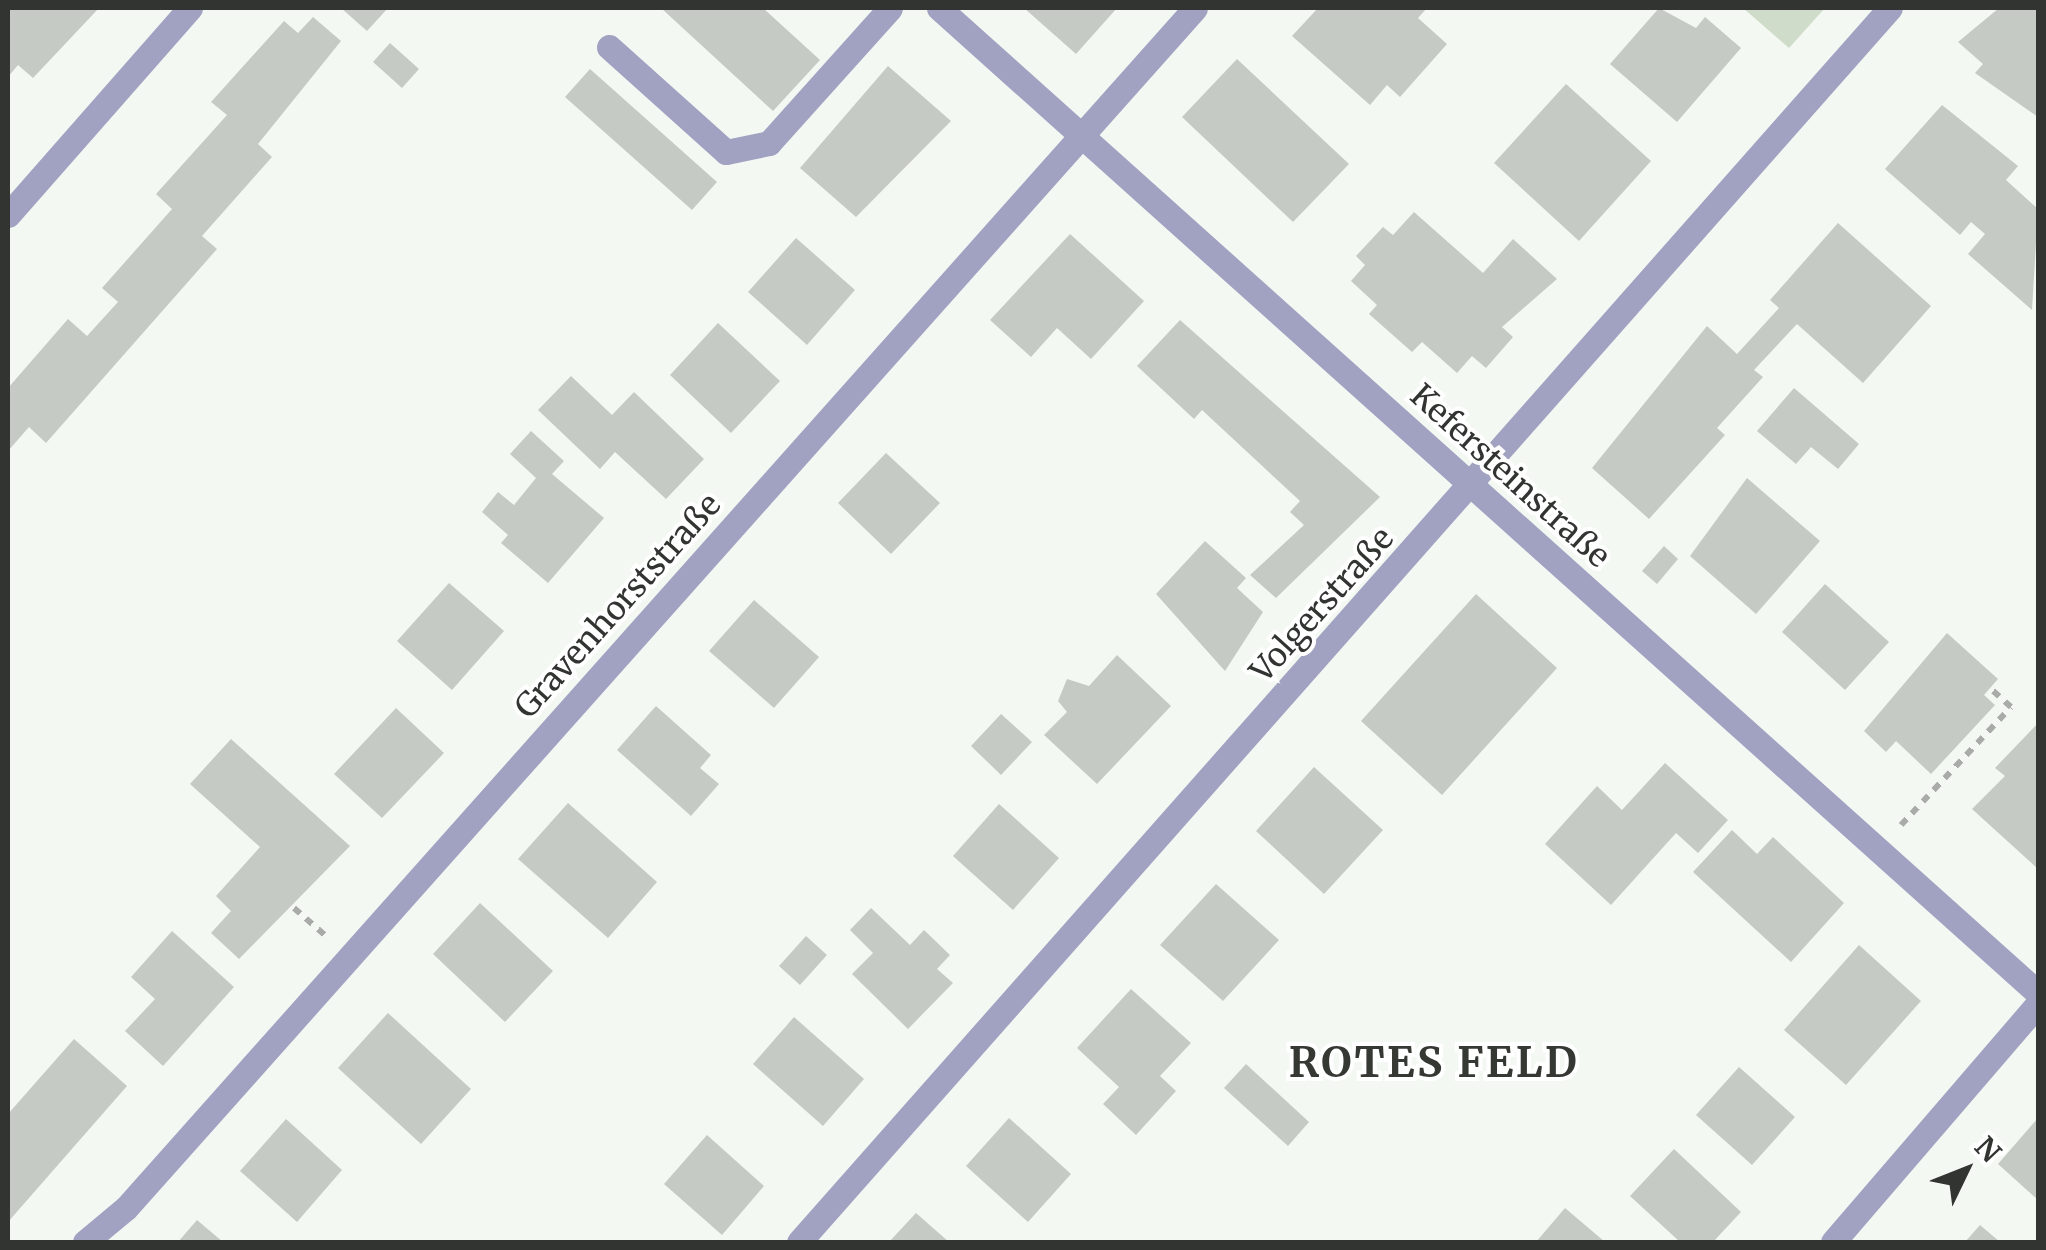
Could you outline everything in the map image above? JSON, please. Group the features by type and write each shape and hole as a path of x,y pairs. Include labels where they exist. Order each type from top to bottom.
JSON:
{"street":[{"path":"8,215 190,8"},
{"path":"610,47 726,152 769,144 890,8"},
{"name":"Kefersteinstraße","path":"939,8 2038,993"},
{"name":"Gravenhorststraße","path":"85,1242 126,1208 1195,8"},
{"name":"Volgerstraße","path":"799,1242 1890,8"},
{"path":"1833,1242 2038,1004"}],"path":[{"path":"1878,850 2010,707 1990,688"}],"green space":[{"path":"1743,8 1825,8 1789,48"}],"building":[{"path":"9,8 99,8 33,78 18,65 8,77"},
{"path":"341,8 388,8 367,31"},
{"path":"661,8 763,8 820,60 773,111"},
{"path":"1024,8 1117,8 1076,54"},
{"path":"1318,8 1427,8 1418,18 1447,44 1400,97 1387,85 1370,105 1292,36"},
{"path":"1659,8 1696,28 1705,17 1741,48 1677,122 1610,64"},
{"path":"1999,8 2038,8 2038,117 1975,73 1983,64 1958,42"},
{"path":"313,17 341,41 258,144 272,157 202,236 217,249 46,443 29,427 8,451 8,388 68,319 87,336 118,302 102,288 172,209 156,194 227,115 211,102 284,21 298,33"},
{"path":"390,43 419,69 402,88 373,62"},
{"path":"1237,59 1349,164 1293,222 1182,117"},
{"path":"888,66 951,121 856,217 800,168"},
{"path":"590,69 717,182 692,210 565,97"},
{"path":"1566,84 1651,161 1579,241 1494,163"},
{"path":"1942,105 2018,166 2006,180 2038,209 2032,310 1968,254 1985,234 1971,222 1960,235 1885,169"},
{"path":"1414,212 1483,273 1513,239 1557,279 1502,327 1513,337 1486,368 1472,356 1457,373 1422,342 1412,352 1369,314 1377,305 1351,281 1365,265 1356,256 1383,227 1393,235"},
{"path":"1838,223 1931,306 1863,383 1797,324 1754,370 1763,377 1717,428 1725,435 1649,519 1592,468 1707,326 1737,354 1779,308 1770,300"},
{"path":"1070,234 1144,301 1091,359 1057,328 1031,357 990,320"},
{"path":"796,238 855,290 807,345 748,292"},
{"path":"1180,320 1380,497 1276,598 1250,575 1304,525 1290,512 1300,501 1202,410 1194,419 1137,366"},
{"path":"718,323 780,381 731,433 670,375"},
{"path":"571,376 612,415 634,392 704,459 666,499 615,452 600,469 538,410"},
{"path":"1794,388 1859,444 1838,469 1811,447 1796,464 1757,431"},
{"path":"531,431 564,461 552,474 604,518 548,583 501,543 508,535 482,512 498,492 514,505 536,478 510,454"},
{"path":"886,453 940,503 891,554 838,503"},
{"path":"1747,478 1820,541 1756,614 1690,556"},
{"path":"1205,541 1246,578 1237,588 1263,612 1225,671 1156,594"},
{"path":"1664,546 1678,559 1657,584 1642,571"},
{"path":"449,583 504,631 452,690 397,641"},
{"path":"1825,584 1889,642 1845,690 1782,632"},
{"path":"1476,594 1557,668 1442,795 1361,721"},
{"path":"754,600 819,657 774,708 709,651"},
{"path":"1947,633 1998,679 1984,695 1995,705 1931,774 1896,741 1886,752 1864,731"},
{"path":"1117,655 1171,706 1097,784 1044,735 1067,712 1058,701 1067,679 1089,686"},
{"path":"656,706 711,755 700,768 719,784 691,816 617,750"},
{"path":"396,708 444,753 382,818 334,774"},
{"path":"1001,714 1032,742 1001,775 971,746"},
{"path":"2038,723 2038,869 1972,809 2005,776 1995,768"},
{"path":"231,739 350,846 239,959 211,933 231,911 216,896 260,847 190,784"},
{"path":"1665,763 1728,820 1698,853 1676,833 1611,905 1545,844 1597,786 1622,810"},
{"path":"1314,767 1383,830 1324,894 1256,831"},
{"path":"568,803 657,882 608,938 518,859"},
{"path":"999,804 1059,858 1013,910 953,856"},
{"path":"1732,830 1757,854 1773,837 1844,903 1791,962 1693,872"},
{"path":"1216,884 1279,940 1223,1001 1160,945"},
{"path":"480,903 553,971 505,1022 433,954"},
{"path":"871,908 910,945 924,930 950,955 937,969 953,983 908,1029 852,974 873,953 850,930"},
{"path":"172,931 234,987 163,1066 125,1031 155,999 131,977"},
{"path":"806,936 827,955 800,985 779,966"},
{"path":"1859,945 1921,1001 1846,1085 1784,1030"},
{"path":"1131,989 1191,1043 1160,1076 1176,1091 1136,1135 1103,1104 1119,1087 1077,1048"},
{"path":"388,1013 471,1089 421,1144 338,1068"},
{"path":"794,1017 864,1079 823,1126 753,1064"},
{"path":"74,1039 127,1086 8,1222 8,1114"},
{"path":"1246,1064 1309,1122 1288,1146 1224,1088"},
{"path":"1739,1067 1795,1117 1752,1165 1696,1115"},
{"path":"1009,1118 1071,1174 1028,1222 966,1166"},
{"path":"2038,1118 2038,1200 1998,1164"},
{"path":"286,1119 342,1170 297,1222 240,1171"},
{"path":"707,1135 764,1186 722,1235 664,1184"},
{"path":"1674,1149 1741,1212 1713,1242 1680,1242 1630,1196"},
{"path":"1565,1208 1605,1242 1536,1242"},
{"path":"916,1213 949,1242 889,1242"},
{"path":"197,1220 223,1242 178,1242"},
{"path":"1980,1225 2000,1242 1965,1242"}],"district":[{"name":"ROTES FELD","path":"1434,1062"}]}
